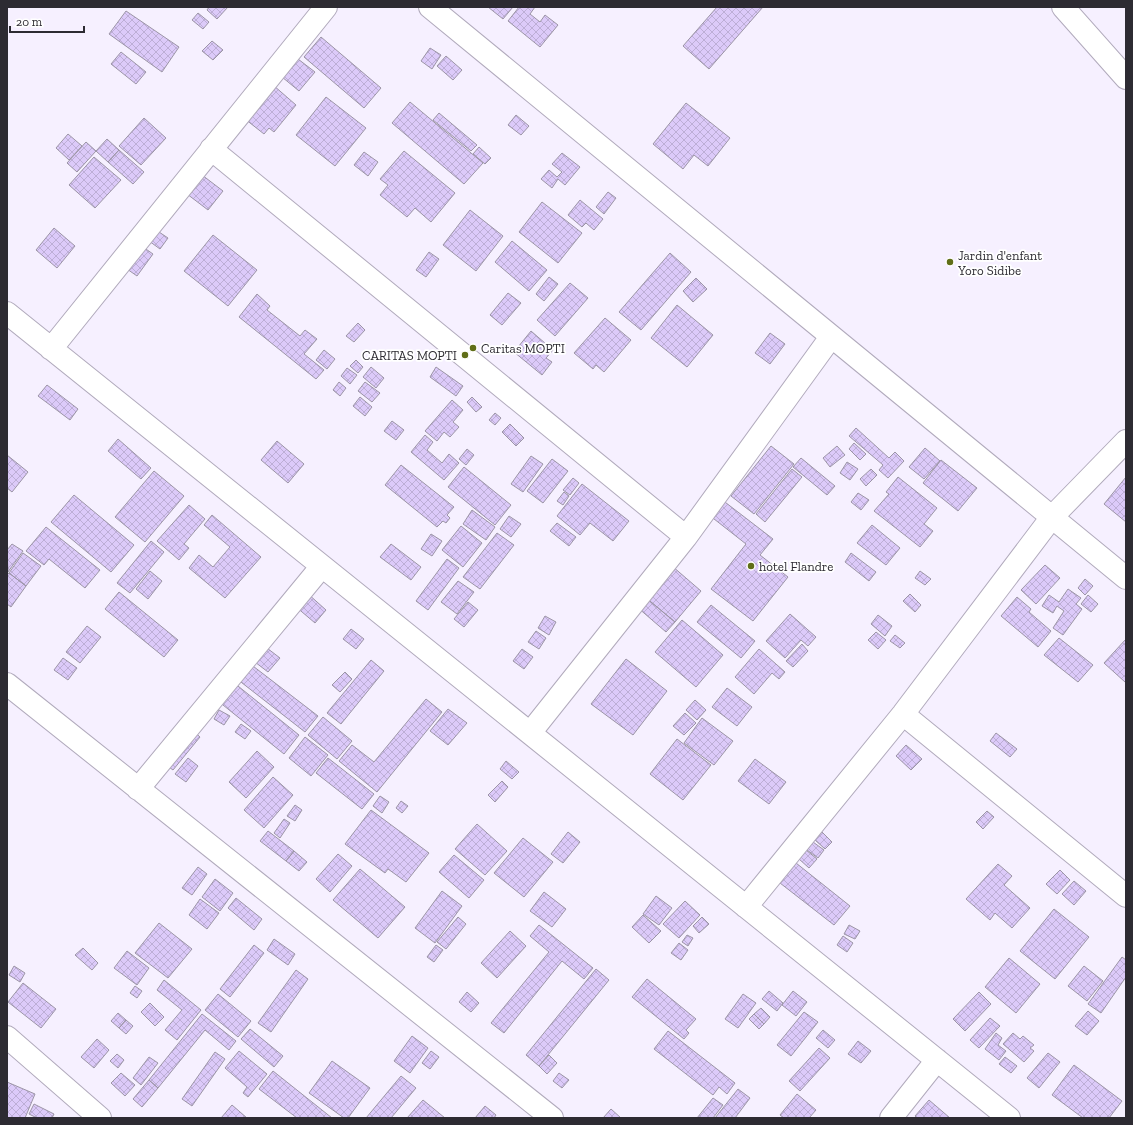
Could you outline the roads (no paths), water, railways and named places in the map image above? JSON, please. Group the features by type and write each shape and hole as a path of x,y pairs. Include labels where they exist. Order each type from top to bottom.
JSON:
{"street":[{"path":"51,349 326,7"},
{"path":"430,7 1126,578"},
{"path":"1063,7 1126,78"},
{"path":"211,149 686,536"},
{"path":"7,313 1009,1118"},
{"path":"530,733 686,536 831,337"},
{"path":"746,907 903,714 1052,517 1126,441"},
{"path":"138,789 322,566"},
{"path":"7,684 552,1118"},
{"path":"903,714 1126,896"},
{"path":"7,1036 100,1118"},
{"path":"891,1118 938,1060"}],"place":[{"name":"Jardin d'enfant Yoro Sidibe","path":"950,262"},
{"name":"Caritas MOPTI","path":"473,348"},
{"name":"CARITAS MOPTI","path":"465,355"},
{"name":"hotel Flandre","path":"751,566"}]}
